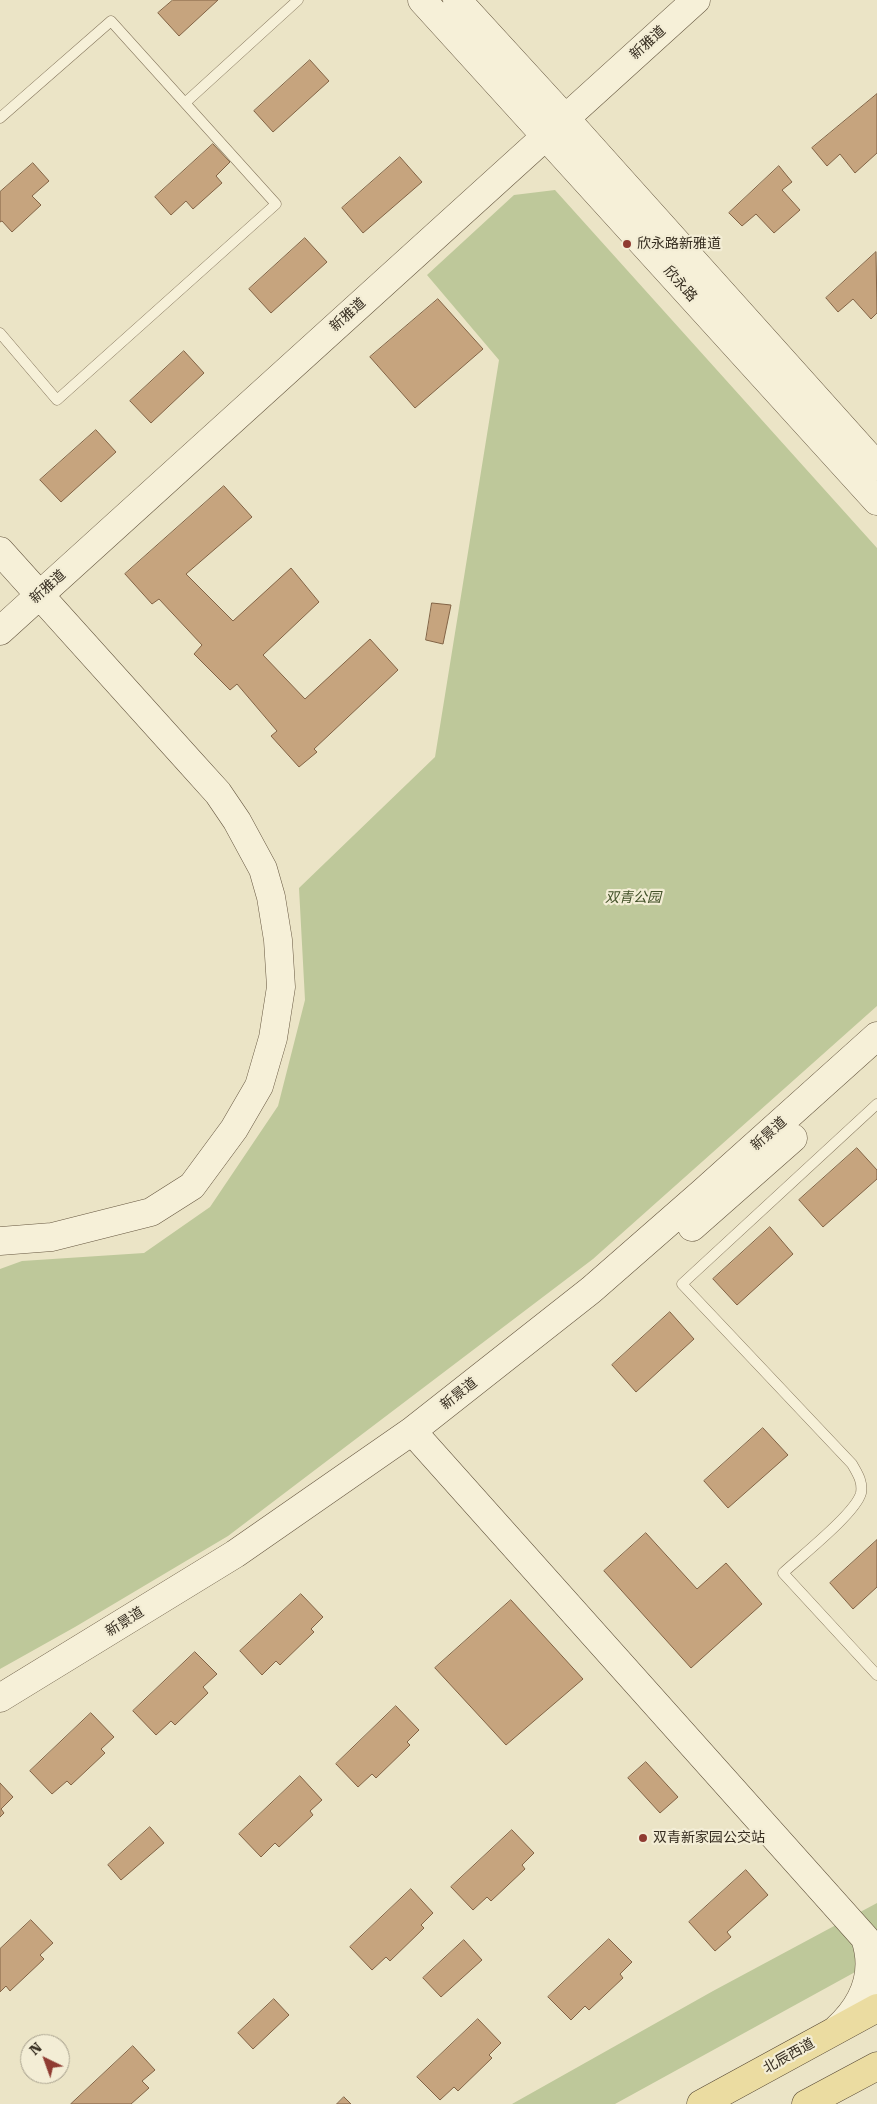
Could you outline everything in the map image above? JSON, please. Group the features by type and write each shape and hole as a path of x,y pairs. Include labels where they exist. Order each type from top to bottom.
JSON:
{"main road":[{"name":"北辰西道","path":"701,2104 877,2008"},
{"path":"806,2104 877,2066"}],"street":[{"name":"欣永路","path":"422,0 877,501"},
{"name":"欣永路","path":"457,0 561,113 877,466"},
{"name":"新雅道","path":"0,631 34,589 541,132 678,0"},
{"name":"新雅道","path":"561,113 696,0"},
{"path":"0,551 212,787 237,821 262,869 271,897 278,940 281,987 273,1038 259,1086 234,1129 192,1186 151,1212 52,1237 0,1241"},
{"name":"新雅道","path":"0,609 34,589"},
{"name":"新景道","path":"0,1711 78,1668 222,1578 423,1433 702,1194 877,1036"},
{"name":"新景道","path":"0,1698 235,1554 423,1433 536,1357 730,1195 877,1061"},
{"path":"423,1433 877,1933"},
{"path":"423,1433 865,1938 871,1948 875,1964 874,1973 856,2009 836,2030"}],"lane":[{"path":"186,102 298,0"},
{"path":"0,118 110,21 186,102 276,204 57,400 0,333"},
{"path":"877,1104 682,1284 852,1464 861,1480 861,1493 852,1509 783,1573 877,1675"}],"green space":[{"name":"双青公园","path":"555,190 877,548 877,1006 593,1259 228,1536 75,1627 0,1669 0,1269 22,1261 144,1253 210,1207 278,1106 305,1000 299,888 435,757 499,360 427,275 514,195"},
{"path":"877,1903 877,1960 615,2104 512,2104 713,1991"}],"building":[{"path":"173,0 218,0 179,36 158,13"},
{"path":"310,60 329,81 273,132 254,111"},
{"path":"877,94 877,153 855,173 840,154 827,166 812,148"},
{"path":"213,144 230,162 216,176 222,183 193,209 186,201 171,215 155,197"},
{"path":"400,157 422,182 363,233 342,208"},
{"path":"33,163 49,181 32,196 41,205 12,232 2,221 0,222 0,192"},
{"path":"779,166 792,182 782,190 800,210 774,233 756,214 742,226 729,213"},
{"path":"305,238 327,262 271,313 249,289"},
{"path":"876,252 877,313 871,319 853,299 838,312 826,298"},
{"path":"438,299 483,349 415,408 370,357"},
{"path":"184,351 204,373 151,423 130,401"},
{"path":"96,430 116,452 61,502 40,480"},
{"path":"224,486 252,517 186,574 233,621 291,568 319,602 263,655 305,699 370,639 398,670 314,749 317,752 299,767 271,736 277,731 237,684 230,690 194,654 202,645 159,599 152,604 125,574"},
{"path":"432,603 451,605 443,644 426,640"},
{"path":"857,1148 877,1170 877,1179 823,1227 799,1200"},
{"path":"770,1227 793,1254 737,1305 713,1279"},
{"path":"670,1312 694,1339 636,1392 612,1365"},
{"path":"763,1428 788,1455 728,1508 704,1481"},
{"path":"646,1533 697,1589 726,1563 762,1604 691,1668 604,1571"},
{"path":"877,1540 877,1587 853,1609 830,1583"},
{"path":"301,1594 323,1617 311,1629 314,1632 280,1665 276,1661 262,1675 240,1651"},
{"path":"511,1600 583,1679 506,1745 435,1668"},
{"path":"195,1652 217,1674 203,1687 208,1693 175,1725 171,1721 156,1735 133,1711"},
{"path":"396,1706 419,1730 407,1742 410,1745 376,1778 372,1774 358,1787 336,1764"},
{"path":"91,1713 114,1737 101,1749 105,1753 71,1785 67,1781 52,1794 30,1771"},
{"path":"646,1762 678,1797 660,1813 628,1778"},
{"path":"300,1776 322,1800 310,1811 313,1815 279,1847 275,1843 261,1857 239,1834"},
{"path":"0,1783 13,1797 1,1809 4,1813 0,1817"},
{"path":"150,1827 164,1843 121,1880 108,1865"},
{"path":"512,1830 534,1853 522,1865 525,1869 491,1901 487,1897 473,1910 451,1887"},
{"path":"746,1870 768,1895 727,1932 731,1937 715,1951 689,1922"},
{"path":"411,1889 433,1913 421,1925 424,1928 390,1961 386,1957 372,1970 350,1947"},
{"path":"31,1920 53,1943 40,1955 44,1959 10,1991 6,1986 0,1992 0,1949"},
{"path":"609,1939 632,1962 620,1974 623,1978 589,2010 585,2006 571,2020 548,1997"},
{"path":"464,1940 482,1960 441,1997 423,1978"},
{"path":"274,1999 289,2015 253,2049 238,2033"},
{"path":"478,2019 501,2043 489,2055 492,2058 458,2091 454,2087 440,2100 417,2077"},
{"path":"133,2046 155,2070 142,2081 149,2088 131,2104 71,2104"},
{"path":"344,2097 351,2104 337,2104"}],"place":[{"name":"欣永路新雅道","path":"627,244"},
{"name":"双青新家园公交站","path":"643,1838"}]}
